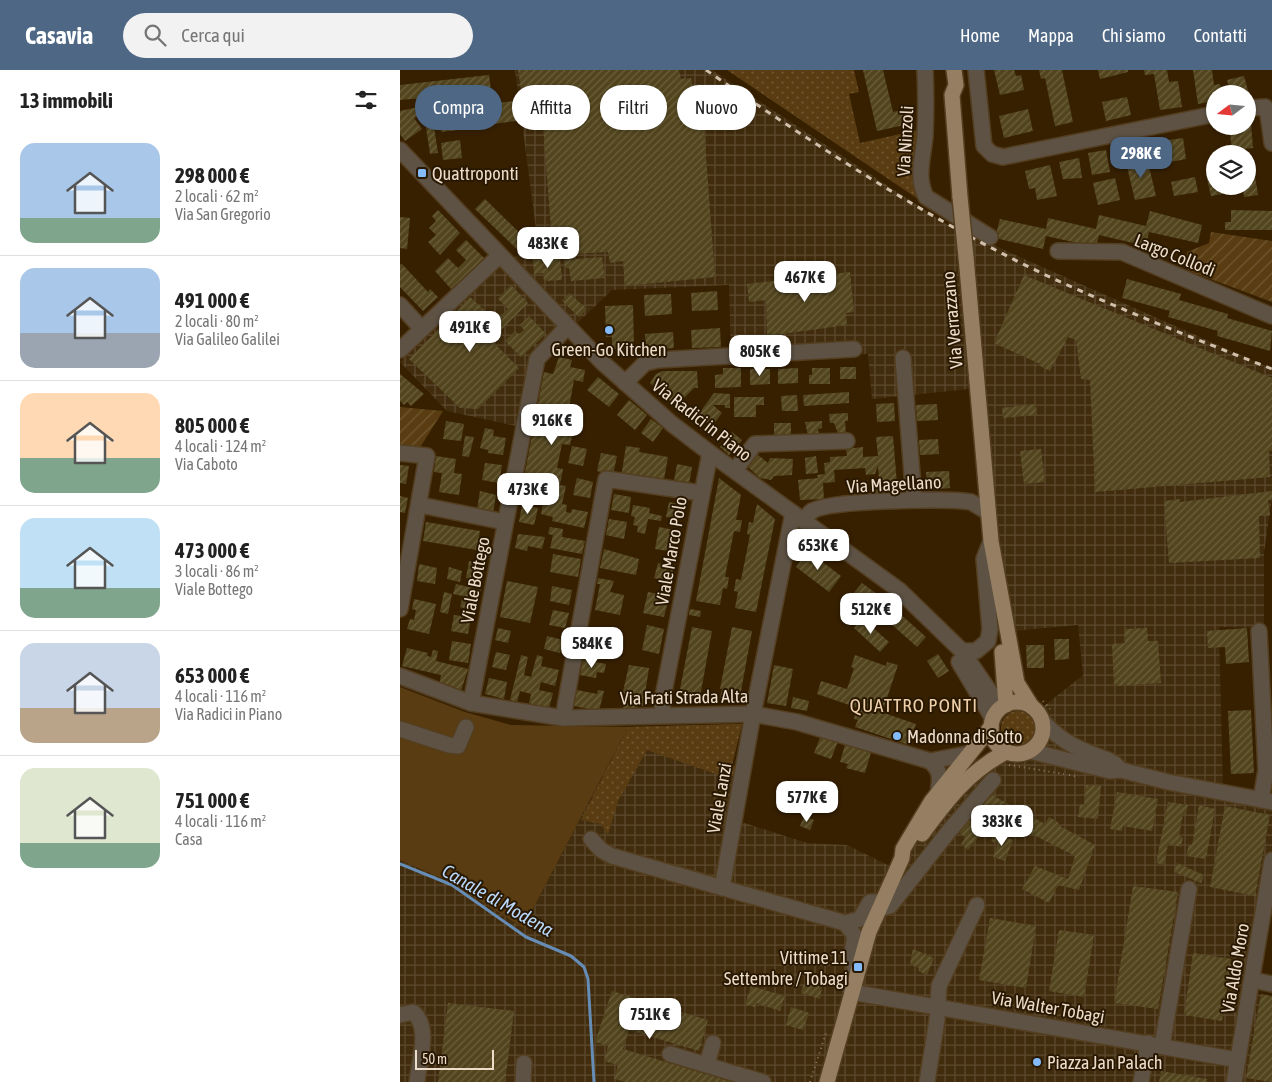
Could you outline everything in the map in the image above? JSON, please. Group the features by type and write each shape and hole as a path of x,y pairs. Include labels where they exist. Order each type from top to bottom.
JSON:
{"main road":[{"name":"Via Verrazzano","path":"944,70 952,95 991,541 1017,683 1032,707"},
{"name":"Via Verrazzano","path":"952,95 956,84 954,70"},
{"name":"Via Verrazzano","path":"991,541 990,560 998,616 1004,706"},
{"path":"827,1082 856,971 880,906 902,858 903,849 938,794 1004,706 1017,702 1032,707 1042,720 1042,734 1036,747 1030,751 1005,759 984,763 950,796 908,854 902,858"},
{"name":"Via Radici in Piano","path":"992,723 993,739 1005,759"}],"street":[{"name":"Via Ninzoli","path":"925,70 925,124 920,176 922,189 926,197 990,237"},
{"path":"976,70 984,146 992,154 1002,157 1206,116"},
{"path":"1268,104 1272,143"},
{"name":"Via Radici in Piano","path":"400,150 567,327 672,424 899,590 940,632 992,723"},
{"name":"Largo Collodi","path":"1058,251 1122,252 1272,316"},
{"path":"400,350 499,256"},
{"path":"400,305 422,329"},
{"name":"Viale Bottego","path":"471,703 537,359 567,327"},
{"path":"626,383 645,363 658,360 854,349"},
{"path":"903,358 914,500"},
{"path":"735,470 755,444 847,441"},
{"path":"400,453 428,456 400,609"},
{"name":"Viale Marco Polo","path":"663,715 662,702 710,453"},
{"path":"562,718 606,479 701,492"},
{"name":"Via Magellano","path":"799,516 827,507 914,500 971,502 988,512"},
{"path":"420,505 505,522"},
{"name":"Viale Lanzi","path":"722,888 753,714 799,516"},
{"name":"Via Verrazzano","path":"962,651 976,651 988,641 990,629 984,559 991,541"},
{"path":"1030,751 1110,771 1121,770 1168,782 1266,801 1259,631"},
{"name":"Via Radici in Piano","path":"940,632 946,635 962,651 994,698 1004,706"},
{"name":"Via Frati Strada Alta","path":"400,676 471,703 562,718 753,714 797,722 930,761 968,754"},
{"path":"1042,720 1058,737 1089,753 1113,762 1121,770"},
{"path":"400,729 449,745 458,746 466,727"},
{"path":"930,761 938,768 940,777 938,794"},
{"path":"591,839 601,850 612,856 845,923 860,919 870,902 880,906 890,906 949,830 993,780"},
{"name":"Via Aldo Moro","path":"1234,1082 1272,860"},
{"path":"1141,1082 1155,1045 1189,889"},
{"path":"927,1082 937,1020 936,1007 939,986 977,905"},
{"path":"845,923 855,936 851,956 856,971"},
{"path":"1252,980 1272,984"},
{"name":"Via Walter Tobagi","path":"851,992 1238,1060"},
{"path":"400,1015 412,1012 420,1018 423,1028 417,1082"},
{"path":"707,1064 713,1043"},
{"path":"670,1054 763,1082"},
{"path":"522,1082 524,1063"}],"path":[{"path":"1005,759 1009,765 1067,774"},
{"path":"810,1082 828,1027"}],"shaded area":[{"path":"515,70 712,70 735,85 677,85 677,130 756,130 756,99 946,224 1272,369 1272,499 1264,552 1264,628 1219,627 1223,790 1272,798 1272,897 1256,994 1272,997 1272,1082 400,1082 400,860 448,881 523,928 628,727 742,724 732,765 736,767 726,817 807,843 847,845 900,871 920,831 984,762 1029,718 1083,675 1078,625 1002,632 979,388 872,399 868,354 731,358 729,285 612,290 565,335 528,375 516,426 447,411 400,362 497,265 519,255 537,237 523,130 590,130 590,85 517,85"},
{"path":"727,70 854,70 859,92 849,94 860,143 918,130 913,182 918,199 756,90 756,85 749,85"},
{"path":"1211,232 1272,241 1272,302 1189,271 1185,265 1187,252 1209,243"},
{"path":"400,407 443,411 419,449 400,445"},
{"path":"400,687 465,712 511,725 628,727 523,928 448,881 400,860"},
{"path":"1018,711 1025,712 1030,716 1034,721 1034,735 1030,740 1025,744 1018,745 1011,744 1006,740 1002,735 1001,728 1002,721 1006,716 1011,712"},
{"path":"742,724 732,765 736,767 733,776 716,774 647,750 618,801 608,835 601,824 581,820 628,727"}],"building":[{"path":"518,70 679,70 681,79 691,78 692,85 677,85 677,130 704,130 715,277 625,286 623,261 610,263 608,252 553,255 543,130 590,130 590,85 520,85"},
{"path":"863,70 883,70 893,112 906,109 909,124 877,131"},
{"path":"994,70 1014,70 1016,76 1021,75 1024,90 1000,95"},
{"path":"1039,70 1062,70 1073,122 1055,126 1045,78 1041,79"},
{"path":"1098,70 1128,70 1128,72 1100,79"},
{"path":"1144,70 1167,70 1169,82 1178,81 1182,107 1160,110 1154,74 1145,75"},
{"path":"1193,70 1212,70 1214,85 1206,85 1206,103 1198,104"},
{"path":"489,75 490,85 415,85 415,99 400,100 400,85"},
{"path":"1244,76 1246,85 1228,85 1227,80"},
{"path":"1127,97 1131,115 1106,121 1102,102"},
{"path":"512,101 512,122 502,123 502,103"},
{"path":"415,108 415,130 421,130 405,141 400,134 400,111"},
{"path":"1028,109 1033,131 1004,138 999,116"},
{"path":"426,130 434,130 438,153 430,154"},
{"path":"441,130 459,130 441,132"},
{"path":"1230,135 1252,135 1253,145 1231,145"},
{"path":"1183,138 1186,159 1160,164 1158,150 1163,149 1162,141"},
{"path":"460,140 462,158 443,160 441,143"},
{"path":"1106,150 1110,172 1092,175 1088,153"},
{"path":"1079,158 1082,178 1063,179 1059,162"},
{"path":"1147,158 1156,196 1135,200 1126,163"},
{"path":"1050,165 1057,196 1037,200 1035,188 1029,189 1025,171"},
{"path":"1195,177 1198,192 1174,196 1171,182"},
{"path":"1115,178 1120,200 1098,205 1093,183"},
{"path":"1256,182 1258,195 1244,197 1244,195 1256,195"},
{"path":"485,199 529,242 520,252 475,209"},
{"path":"438,210 460,233 440,255 428,242 436,235 429,228 436,221 432,216"},
{"path":"1231,210 1272,211 1272,230 1225,230 1225,222 1231,222"},
{"path":"1150,211 1202,225 1198,243 1149,232 1146,246 1099,235 1096,247 1046,236 1043,249 995,238 1000,219 1046,229 1048,218 1096,229 1099,215 1146,226"},
{"path":"400,217 410,218 407,249 400,248"},
{"path":"466,240 484,258 451,289 435,271 448,258 458,268 466,260 456,250"},
{"path":"602,257 605,278 571,281 569,268 565,268 564,260"},
{"path":"560,258 562,280 544,281 543,273 534,274 533,259"},
{"path":"402,264 428,292 430,289 438,297 423,311 400,287 400,265"},
{"path":"850,272 854,312 846,313 847,325 767,336 766,300 749,302 747,284"},
{"path":"1024,275 1272,378 1272,450 1269,451 1270,477 1095,492 1090,380 1081,379 1076,340 1068,337 1050,371 1040,366 1040,364 994,343"},
{"path":"1127,279 1181,294 1179,300 1228,314 1227,318 1272,331 1270,351 1217,336 1218,331 1168,317 1170,311 1122,298"},
{"path":"511,285 528,303 491,340 519,368 478,409 460,408 409,359 470,297 496,320 508,309 498,299"},
{"path":"717,291 718,310 692,311 691,293"},
{"path":"569,293 587,309 579,317 562,301"},
{"path":"671,294 672,314 645,316 644,295"},
{"path":"633,305 634,348 612,349 612,337 606,337 605,306"},
{"path":"529,316 546,334 521,357 505,341 515,331 519,334 524,330 520,325"},
{"path":"720,328 721,347 692,348 691,330"},
{"path":"673,332 674,348 646,350 645,334"},
{"path":"559,357 572,360 570,367 585,370 583,382 574,380 565,430 573,432 570,445 562,444 557,468 563,469 560,485 566,486 562,504 567,505 566,512 571,513 572,509 588,512 584,528 552,521 553,517 541,514 543,504 520,499 544,372 553,374"},
{"path":"840,367 856,367 856,379 840,379"},
{"path":"723,368 741,368 741,387 715,388 715,375 723,374"},
{"path":"798,368 798,383 778,384 778,369"},
{"path":"812,368 830,368 830,384 809,384 809,375 812,375"},
{"path":"750,369 770,369 770,384 750,385"},
{"path":"663,371 697,371 698,388 694,388 676,406 650,383 656,374"},
{"path":"400,374 424,394 411,406 407,402 404,405 400,401"},
{"path":"598,377 619,394 609,407 587,390"},
{"path":"849,392 849,403 804,406 803,395"},
{"path":"714,393 730,394 730,408 725,408 725,405 713,405 722,413 715,422 711,419 707,423 698,415"},
{"path":"797,395 798,411 782,411 781,396"},
{"path":"734,397 764,397 764,405 756,405 756,417 734,417"},
{"path":"629,400 647,415 635,430 617,415"},
{"path":"894,403 895,421 877,422 876,404"},
{"path":"937,404 938,420 917,421 916,405"},
{"path":"1036,404 1037,415 1003,418 1002,408"},
{"path":"848,413 848,421 845,421 846,433 838,433 834,423 830,423 829,414"},
{"path":"651,419 663,428 653,442 641,433"},
{"path":"446,421 464,424 461,441 443,439"},
{"path":"822,421 822,428 818,429 819,435 808,436 805,422"},
{"path":"774,423 791,423 791,438 774,439"},
{"path":"485,428 494,430 493,436 506,438 503,455 488,453 488,450 480,448"},
{"path":"732,432 742,440 729,455 720,447"},
{"path":"465,436 474,437 469,457 462,456"},
{"path":"893,436 897,484 885,485 886,493 871,494 870,480 879,480 878,466 875,474 866,475 865,468 834,470 835,482 823,483 824,499 800,500 798,480 818,478 817,475 825,474 824,463 830,462 830,457 847,456 846,449 863,447 863,457 878,456 876,437"},
{"path":"938,439 939,454 920,455 919,440"},
{"path":"572,446 587,449 583,466 568,463"},
{"path":"626,446 640,448 639,452 668,457 663,485 621,477"},
{"path":"1041,449 1045,482 1024,484 1020,451"},
{"path":"601,453 617,456 613,475 597,471"},
{"path":"758,455 768,463 770,458 793,459 792,475 774,476 771,480 760,478 747,466"},
{"path":"436,456 456,459 454,473 462,474 459,495 439,492 442,473 434,472"},
{"path":"816,456 818,473 806,474 805,458"},
{"path":"485,463 502,465 499,483 482,480"},
{"path":"677,464 692,467 689,484 674,481"},
{"path":"400,465 409,466 406,484 400,483"},
{"path":"949,471 950,488 927,490 926,472"},
{"path":"577,478 593,482 590,498 573,495"},
{"path":"719,478 741,495 736,520 742,520 740,532 734,531 725,577 729,577 727,589 723,588 720,605 696,601"},
{"path":"480,491 496,495 493,513 477,509"},
{"path":"1272,491 1272,500 1268,500 1270,515 1259,516 1260,558 1169,563 1164,501 1180,499 1180,502"},
{"path":"614,494 631,497 629,513 611,510"},
{"path":"400,496 408,498 405,513 400,512"},
{"path":"669,502 685,505 682,520 666,517"},
{"path":"757,504 775,519 756,612 735,608 738,592 734,591 736,579 741,580 750,535 747,534 749,522 753,523"},
{"path":"522,505 538,508 534,525 519,522"},
{"path":"633,505 650,508 649,513 662,516 661,521 648,519 645,534 637,532 638,526 633,525 635,517 631,516"},
{"path":"609,519 627,522 624,539 606,535"},
{"path":"426,522 480,531 477,550 423,541"},
{"path":"550,527 563,529 562,537 585,541 582,554 550,548 553,535 548,534"},
{"path":"659,527 674,530 672,539 676,540 674,552 655,549"},
{"path":"518,534 545,537 542,549 528,546 527,551 515,548"},
{"path":"604,549 639,559 636,575 600,568"},
{"path":"808,551 841,576 829,592 796,567"},
{"path":"553,554 581,559 578,577 550,572"},
{"path":"469,561 485,564 482,581 466,578"},
{"path":"658,563 674,566 671,582 654,578"},
{"path":"419,564 437,568 435,584 417,581"},
{"path":"449,567 462,571 460,582 447,579"},
{"path":"598,578 614,581 610,592 624,595 620,615 595,610 600,584 597,584"},
{"path":"507,581 538,587 530,623 500,617"},
{"path":"862,583 889,603 879,616 852,595"},
{"path":"456,584 481,590 476,611 460,607 463,596 453,594"},
{"path":"552,586 572,590 569,605 550,601"},
{"path":"444,592 452,594 448,614 440,612"},
{"path":"648,592 669,596 664,617 643,613"},
{"path":"414,599 436,604 429,634 407,629 410,619 414,620 416,610 412,609"},
{"path":"690,609 701,611 700,617 689,615"},
{"path":"553,610 569,613 565,628 549,625"},
{"path":"899,613 926,637 917,647 890,623"},
{"path":"454,615 471,617 468,634 451,631"},
{"path":"862,618 889,642 880,652 854,628"},
{"path":"647,625 664,629 659,654 642,650"},
{"path":"692,627 712,631 699,702 680,698"},
{"path":"732,627 752,631 739,702 720,698"},
{"path":"498,628 511,631 508,643 495,640"},
{"path":"1147,628 1148,641 1158,641 1161,683 1114,686 1112,644 1125,643 1124,629"},
{"path":"1247,628 1249,662 1226,664 1225,647 1208,648 1207,631"},
{"path":"590,632 607,636 603,654 586,650"},
{"path":"547,636 563,640 560,653 544,649"},
{"path":"1054,639 1069,639 1069,659 1055,660"},
{"path":"452,641 471,644 468,663 449,660"},
{"path":"1026,645 1044,645 1044,668 1027,668"},
{"path":"407,648 428,653 427,656 431,657 433,650 438,651 436,661 468,669 461,691 439,686 441,675 402,666"},
{"path":"496,652 510,655 506,670 492,667"},
{"path":"938,654 949,671 938,678 927,661"},
{"path":"521,655 528,657 524,675 531,677 537,655 543,657 541,666 559,670 555,686 541,682 539,690 553,693 549,709 529,703 531,694 520,691 517,702 510,700"},
{"path":"855,655 886,666 887,662 898,665 884,707 880,705 878,711 916,724 909,745 855,727 858,720 854,719 856,711 860,712 861,709 817,694 821,681 847,689 854,668 851,667"},
{"path":"583,660 606,664 604,673 597,672 596,678 580,675"},
{"path":"629,665 649,668 643,706 638,705 637,711 623,708 625,696 622,696"},
{"path":"774,665 793,669 786,706 767,703"},
{"path":"489,678 507,682 504,699 485,694"},
{"path":"577,690 597,694 598,690 604,691 599,711 574,706"},
{"path":"793,697 809,701 807,711 791,708"},
{"path":"1251,710 1254,773 1231,774 1228,711"},
{"path":"822,733 839,739 831,759 814,753"},
{"path":"846,741 872,749 865,773 846,768 848,764 840,762"},
{"path":"1086,785 1101,786 1098,819 1078,817 1080,804 1084,805"},
{"path":"1117,792 1158,799 1152,831 1123,826 1122,831 1110,829"},
{"path":"990,794 1045,824 1049,817 1059,823 1058,825 1095,845 1079,890 1058,885 1049,903 1022,889 1035,866 1068,879 1075,856 979,807"},
{"path":"1168,802 1188,805 1186,814 1183,814 1179,836 1183,837 1181,847 1168,844 1164,865 1156,863"},
{"path":"1199,805 1215,809 1206,859 1186,856 1189,844 1192,845"},
{"path":"1225,806 1270,815 1255,896 1210,887"},
{"path":"804,816 814,820 810,830 800,826"},
{"path":"968,819 983,831 968,850 961,844 966,837 958,832"},
{"path":"994,833 1013,840 1005,861 993,857 998,844 991,841"},
{"path":"1177,863 1204,875 1201,883 1174,872"},
{"path":"1133,886 1178,892 1158,1009 1114,1003"},
{"path":"990,918 1036,926 1026,988 979,980"},
{"path":"1059,930 1094,935 1084,997 1049,991"},
{"path":"913,949 934,958 927,975 918,971 919,968 910,964"},
{"path":"1193,953 1231,959 1222,1021 1184,1015"},
{"path":"806,976 823,981 820,999 801,993"},
{"path":"751,986 785,996 780,1011 756,1003 755,1007 745,1005"},
{"path":"612,991 708,1020 699,1051 629,1030 623,1049 732,1082 626,1082 614,1079 618,1065 604,1061 608,1046 595,1042"},
{"path":"1261,994 1272,996 1272,1082 1246,1078"},
{"path":"448,1003 514,1011 505,1082 438,1082"},
{"path":"791,1007 809,1013 803,1030 786,1025"},
{"path":"1161,1071 1207,1079 1207,1082 1159,1082"}],"waterway":[{"name":"Canale di Modena","path":"400,864 452,885 526,937 571,956 584,967 588,979 594,1082"}],"railway":[{"path":"706,70 790,127 875,181 1007,256 1106,302 1272,369"}],"place":[{"name":"Quattroponti","path":"422,173"},
{"name":"Green-Go Kitchen","path":"609,330"},
{"name":"Madonna di Sotto","path":"897,736"},
{"name":"Vittime 11 Settembre / Tobagi","path":"858,967"},
{"name":"Piazza Jan Palach","path":"1037,1062"}],"district":[{"name":"QUATTRO PONTI","path":"914,705"}]}
